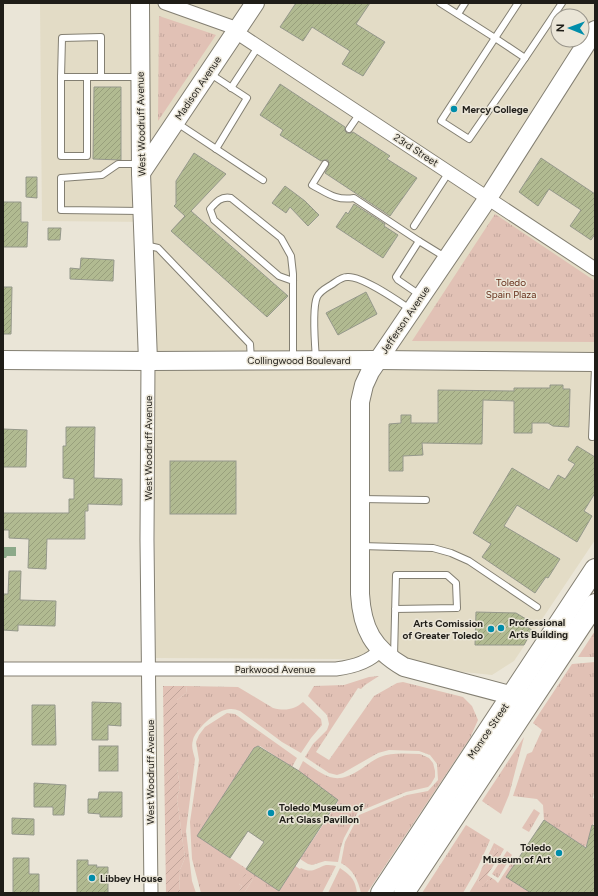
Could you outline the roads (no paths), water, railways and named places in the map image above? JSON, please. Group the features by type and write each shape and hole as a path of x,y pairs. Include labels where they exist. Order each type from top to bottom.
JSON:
{"main road":[{"name":"Monroe Street","path":"381,893 595,569"},
{"name":"Monroe Street","path":"404,893 595,604"}],"street":[{"name":"West Woodruff Avenue","path":"140,3 141,168 148,361 147,540 150,893"},
{"name":"23rd Street","path":"165,3 237,30 258,46 595,268"},
{"name":"Madison Avenue","path":"141,168 176,122 255,3"},
{"name":"Jefferson Avenue","path":"380,650 367,630 361,610 359,499 360,402 364,385 378,360 488,198 595,30"},
{"name":"Collingwood Boulevard","path":"3,360 378,360 595,362"},
{"name":"Parkwood Avenue","path":"3,669 336,669 360,664 374,657 380,650"},
{"path":"380,650 404,667 416,671 532,700"}],"lane":[{"path":"440,3 525,58"},
{"path":"458,14 465,3"},
{"path":"518,3 441,121 469,139 562,3"},
{"path":"87,77 87,156 61,156 62,38 101,37 101,77"},
{"path":"231,88 258,46"},
{"path":"209,72 247,98 216,149"},
{"path":"61,77 141,78"},
{"path":"349,129 360,113"},
{"path":"176,122 263,180"},
{"path":"141,168 118,164 102,175 61,178 61,210 143,211"},
{"path":"325,164 312,185 334,197 345,200 354,198 419,242 446,258"},
{"path":"414,226 449,172"},
{"path":"293,281 279,276 214,220 210,209 217,200 225,197 232,198 281,238 291,256 293,281 293,360"},
{"path":"416,303 396,277 419,242"},
{"path":"144,244 158,248 250,344 251,360"},
{"path":"316,360 315,343 317,298 320,293 342,278 355,277 396,299 416,303"},
{"path":"592,436 595,368"},
{"path":"359,499 426,500"},
{"path":"360,546 433,548 451,552 469,562 537,607"},
{"path":"394,661 395,609 396,575 447,575 456,583 457,608 395,609"}],"place":[{"name":"Mercy College","path":"454,109"},
{"name":"Professional Arts Building","path":"501,628"},
{"name":"Arts Comission of Greater Toledo","path":"491,629"},
{"name":"Toledo Museum of Art Glass Pavillon","path":"271,813"},
{"name":"Toledo Museum of Art","path":"559,853"},
{"name":"Libbey House","path":"92,878"}],"park label":[{"name":"Toledo Spain Plaza","path":"511,288"}]}
